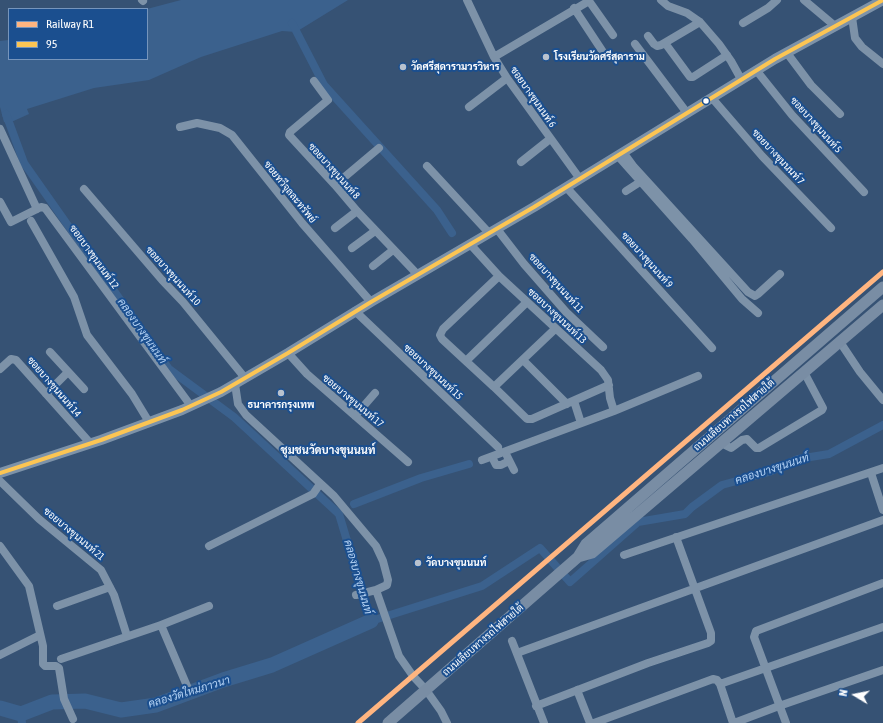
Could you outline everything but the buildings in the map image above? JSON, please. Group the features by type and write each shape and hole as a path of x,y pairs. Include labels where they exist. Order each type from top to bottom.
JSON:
{"main road":[{"name":"ถนนเลียบทางรถไฟสายใต้","path":"589,548 883,287"},
{"name":"ถนนเลียบทางรถไฟสายใต้","path":"388,723 540,589 722,442 883,305"}],"street":[{"name":"ซอยบางขุนนนท์ 6","path":"467,0 494,57 507,78 580,179"},
{"path":"494,57 589,0 613,35"},
{"path":"661,0 668,6 687,13 700,22 727,55 741,79"},
{"path":"743,23 768,8 777,0"},
{"path":"804,0 835,26"},
{"path":"0,473 101,440 191,406 221,392 288,353 355,311 580,179 756,70 883,0"},
{"path":"574,8 603,52"},
{"path":"852,17 855,38 862,47 883,64"},
{"path":"648,36 657,46 665,43 700,22"},
{"path":"665,43 690,77 693,77 727,55"},
{"path":"635,44 687,113"},
{"path":"787,53 811,84 840,114"},
{"name":"ซอยบางขุนนนท์ 5","path":"756,70 792,115 864,192"},
{"path":"469,107 507,78"},
{"name":"ซอยบางขุนนนท์ 8","path":"314,81 328,100 290,132 289,135 375,231 418,274"},
{"name":"ซอยบางขุนนนท์ 7","path":"712,98 762,156 830,228"},
{"name":"ซอยทวีจุลละทรัพย์","path":"180,127 197,122 220,128 232,135 302,223 371,302"},
{"path":"0,129 37,209 11,222 0,202"},
{"path":"521,162 550,139"},
{"path":"335,185 379,148"},
{"path":"621,154 640,182 692,239 742,299 758,314"},
{"path":"621,154 640,172 752,295 758,294 780,274"},
{"name":"ซอยบางขุนนนท์ 11","path":"427,166 493,231 566,312 603,347"},
{"path":"626,191 640,182"},
{"name":"ซอยบางขุนนนท์ 9","path":"566,187 712,348"},
{"name":"ซอยบางขุนนนท์ 10","path":"84,189 162,280 183,302 245,378"},
{"name":"ซอยบางขุนนนท์ 12","path":"37,209 40,207 45,208 191,406"},
{"path":"335,228 357,211"},
{"path":"31,221 74,297 87,335 132,394 149,422"},
{"path":"352,248 375,231"},
{"name":"ซอยบางขุนนนท์ 13","path":"470,244 499,276 526,302 601,370 608,380 610,398 614,411"},
{"path":"373,266 393,250"},
{"path":"499,276 464,308 440,333 440,337 528,419 532,419 609,385"},
{"path":"466,361 526,302"},
{"name":"ซอยบางขุนนนท์ 15","path":"355,311 498,447"},
{"path":"494,387 555,329"},
{"path":"840,342 860,372 883,400"},
{"path":"50,352 84,389"},
{"name":"ซอยบางขุนนนท์ 17","path":"288,353 307,374 408,462"},
{"name":"ซอยบางขุนนนท์ 14","path":"0,369 11,359 16,360 90,443"},
{"path":"523,360 571,402 581,423"},
{"path":"46,394 68,372"},
{"path":"722,442 731,448 742,440 746,439 756,448 759,448 822,410 824,408 804,372"},
{"path":"482,460 614,411 698,376"},
{"path":"235,384 238,404 246,415 334,496 376,546 383,562 388,582 386,586 360,594"},
{"path":"355,416 375,393"},
{"path":"506,452 514,470"},
{"path":"492,457 496,465 501,465 509,461"},
{"path":"624,555 883,468"},
{"path":"870,473 883,510"},
{"name":"ซอยบางขุนนนท์ 21","path":"0,481 39,519 101,570 110,587 127,636"},
{"path":"209,546 313,494 320,484"},
{"path":"517,653 883,520"},
{"path":"536,706 648,663 708,643 712,638 711,633 676,537"},
{"path":"0,546 29,586 43,646 43,664 45,666 56,666 59,668 64,700 73,719"},
{"path":"786,723 754,637 756,631 883,583"},
{"path":"57,606 110,587"},
{"path":"376,590 384,617 399,656 413,676 441,710 447,723"},
{"path":"61,659 161,625 209,606"},
{"path":"161,625 189,692"},
{"path":"720,684 883,628"},
{"path":"0,655 40,635"},
{"path":"512,641 536,706 544,723"},
{"path":"594,723 715,679 720,684 733,723 883,670"},
{"path":"577,690 590,723"}],"water":[{"path":"181,0 348,0 296,32 282,31 201,57 149,80 94,88 27,109 29,114 9,123 4,122 0,107 0,41 8,40 8,60 148,60 148,9"}],"waterway":[{"path":"292,23 324,85 437,210 452,233"},
{"name":"คลองบางขุนนนท์","path":"6,114 24,163 169,369 234,417 339,514 371,621 482,586 540,548 570,582 638,522 685,514 722,485 769,472 798,459 829,454 883,425"},
{"path":"354,504 421,478 469,464"},
{"name":"คลองวัดใหม่ภาวนา","path":"0,708 21,714 52,702 85,701 121,710 156,705 223,680 272,665 371,621"},
{"path":"21,714 22,723"}],"rail line":[{"name":"R1","path":"358,723 883,272"}],"transit line":[{"name":"95","path":"0,473 101,440 182,410 221,392 534,207 775,59 883,0"}],"place":[{"name":"โรงเรียนวัดศรีสุดาราม","path":"546,57"},
{"name":"วัดศรีสุดารามวรวิหาร","path":"403,67"},
{"name":"ธนาคารกรุงเทพ","path":"281,393"},
{"name":"วัดบางขุนนนท์","path":"418,563"}],"district":[{"name":"ชุมชนวัดบางขุนนนท์","path":"328,451"}]}
